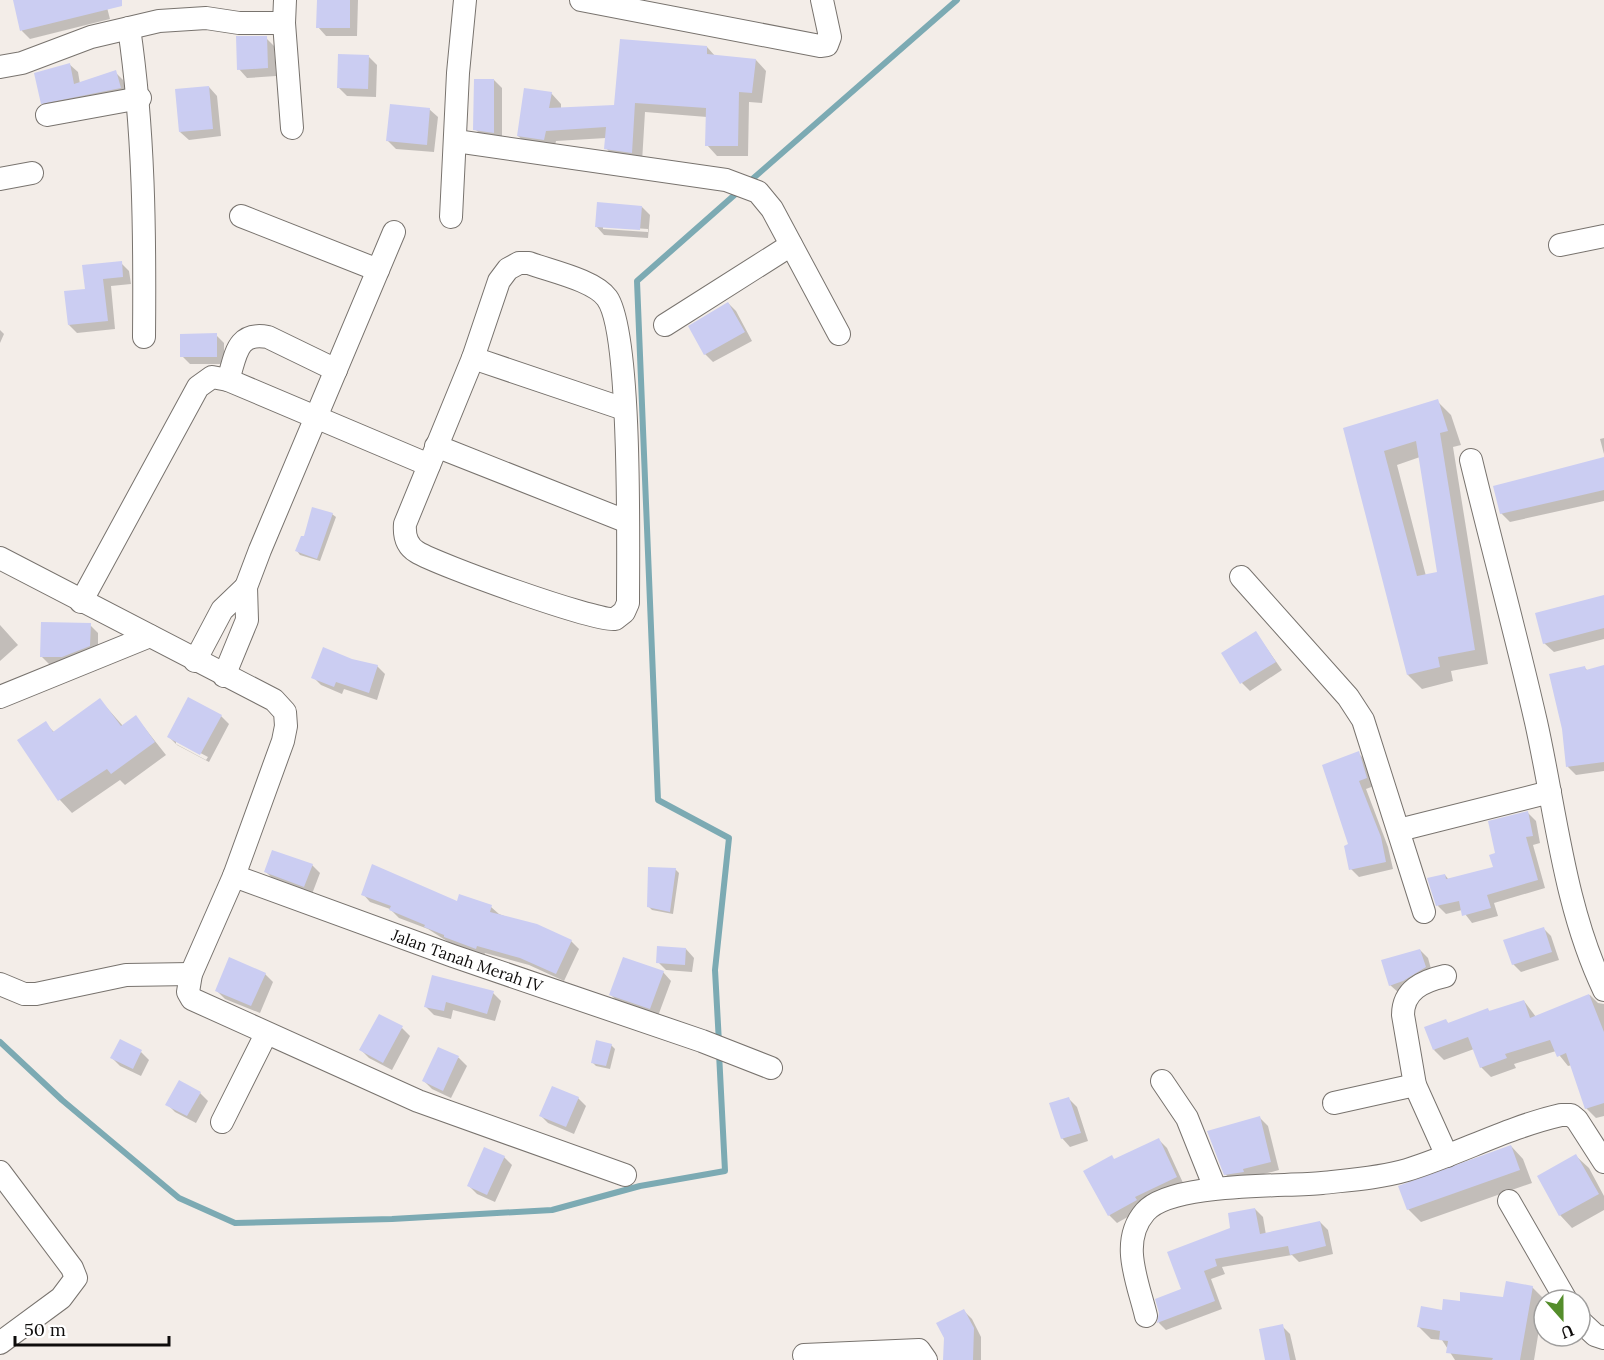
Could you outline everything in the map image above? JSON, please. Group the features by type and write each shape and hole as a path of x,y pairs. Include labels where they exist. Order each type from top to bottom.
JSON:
{"street":[{"path":"285,0 284,23 292,128"},
{"path":"451,217 458,73 465,0"},
{"path":"581,0 820,46 827,45 830,37 822,0"},
{"path":"0,67 22,63 91,37 129,27 188,18 239,23 284,23"},
{"path":"129,27 140,98 145,225 144,337"},
{"path":"47,116 140,98"},
{"path":"456,141 735,182 758,192 768,201 840,334"},
{"path":"0,179 32,173"},
{"path":"241,216 378,270"},
{"path":"195,661 222,610 246,587 394,232"},
{"path":"1560,244 1604,236"},
{"path":"665,325 791,245"},
{"path":"529,263 589,285 608,298 620,334 624,409 628,603 622,615 609,620 444,564 416,552 406,539 405,524 503,274 514,265 529,263"},
{"path":"228,380 239,347 249,337 256,335 268,337 336,370"},
{"path":"472,358 624,409"},
{"path":"81,602 198,387 212,377 228,380 315,419 628,522"},
{"path":"1472,460 1536,722 1579,927 1604,990"},
{"path":"0,558 279,703 286,718 283,741 234,876 191,974 188,992 195,1002 418,1101 625,1175"},
{"path":"1241,577 1355,706 1370,736 1425,912"},
{"path":"224,676 247,620 246,587"},
{"path":"0,697 150,636"},
{"path":"1399,830 1550,792"},
{"name":"Jalan Tanah Merah IV","path":"234,876 453,956 702,1041 771,1068"},
{"path":"0,984 24,994 36,994 126,975 191,974"},
{"path":"1445,976 1410,991 1403,1005 1415,1085 1447,1156"},
{"path":"222,1122 266,1034"},
{"path":"1162,1081 1187,1118 1215,1188"},
{"path":"1334,1103 1415,1085"},
{"path":"1146,1316 1132,1252 1133,1230 1152,1206 1215,1188 1321,1183 1404,1171 1554,1117 1568,1115 1577,1120 1604,1162"},
{"path":"0,1172 72,1268 76,1278 61,1298 0,1342"},
{"path":"1509,1202 1559,1288"},
{"path":"804,1355 919,1350 926,1360"}],"building":[{"path":"13,0 122,0 122,6 20,31"},
{"path":"317,0 350,0 350,28 316,28"},
{"path":"236,36 267,36 268,68 237,70"},
{"path":"620,39 707,46 707,54 756,59 752,93 739,92 738,146 705,146 706,108 635,103 632,153 604,149 606,127 546,131 544,140 517,136 524,88 552,92 549,108 614,105"},
{"path":"338,54 369,55 368,89 337,88"},
{"path":"70,63 74,84 116,70 121,88 41,104 34,73"},
{"path":"474,79 494,79 494,133 473,130"},
{"path":"209,86 213,129 179,132 175,89"},
{"path":"390,104 430,108 427,145 386,141"},
{"path":"597,202 642,206 640,230 595,227"},
{"path":"122,261 123,277 103,279 108,321 68,325 64,291 85,289 82,265"},
{"path":"728,302 745,332 704,355 688,326"},
{"path":"217,333 217,357 180,357 180,334"},
{"path":"1438,399 1448,431 1440,433 1475,650 1438,657 1440,667 1407,675 1343,428","holes":["1416,441 1437,572 1417,576 1384,451"]},
{"path":"1604,457 1604,490 1500,514 1493,486"},
{"path":"312,507 333,513 317,559 295,551 301,536 304,536"},
{"path":"1604,595 1604,628 1543,644 1535,613"},
{"path":"41,622 91,623 90,646 62,657 40,657"},
{"path":"1256,631 1276,662 1240,684 1221,653"},
{"path":"323,647 352,659 378,665 369,693 336,682 334,687 311,678"},
{"path":"1604,665 1604,762 1566,767 1562,729 1549,674 1585,666 1586,670"},
{"path":"188,697 222,715 200,755 167,737"},
{"path":"100,698 121,726 136,715 155,742 111,774 107,769 58,801 17,740 46,721 53,732"},
{"path":"1359,751 1367,778 1359,781 1381,837 1386,862 1349,870 1344,846 1348,844 1322,765"},
{"path":"1528,811 1533,836 1526,837 1538,880 1487,895 1491,908 1462,916 1459,901 1436,906 1427,878 1445,874 1446,879 1493,867 1489,855 1495,853 1488,821"},
{"path":"272,850 313,864 304,887 264,872"},
{"path":"372,864 457,901 459,894 492,905 490,912 537,924 572,940 556,974 520,958 477,946 476,949 444,937 424,927 425,925 389,910 391,906 361,895"},
{"path":"648,867 676,868 670,912 647,907"},
{"path":"1544,927 1552,952 1512,965 1503,940"},
{"path":"657,946 686,948 685,965 656,963"},
{"path":"1420,949 1426,967 1403,981 1389,986 1381,960"},
{"path":"229,957 266,973 251,1006 215,991"},
{"path":"623,957 664,971 650,1009 609,995"},
{"path":"432,975 494,991 487,1014 446,1002 444,1011 424,1007"},
{"path":"1589,994 1604,1032 1604,1103 1585,1109 1566,1053 1557,1057 1550,1040 1505,1054 1507,1058 1480,1068 1468,1037 1433,1050 1424,1027 1446,1019 1448,1023 1488,1008 1489,1011 1524,1000 1530,1018"},
{"path":"379,1014 403,1026 383,1063 359,1050"},
{"path":"120,1039 142,1050 133,1069 110,1058"},
{"path":"596,1040 612,1044 606,1066 591,1063"},
{"path":"438,1047 459,1056 443,1091 422,1081"},
{"path":"179,1080 201,1092 187,1116 165,1105"},
{"path":"552,1086 579,1097 566,1127 539,1116"},
{"path":"1069,1097 1081,1133 1061,1139 1049,1103"},
{"path":"1260,1116 1271,1162 1243,1169 1244,1172 1224,1175 1207,1131"},
{"path":"1159,1138 1177,1177 1135,1197 1137,1200 1108,1216 1083,1171 1112,1155 1114,1159"},
{"path":"1511,1145 1520,1170 1407,1210 1398,1186"},
{"path":"484,1147 505,1156 487,1195 467,1186"},
{"path":"1576,1154 1599,1194 1559,1216 1537,1176"},
{"path":"1255,1208 1260,1234 1320,1221 1326,1246 1290,1255 1288,1246 1215,1259 1217,1266 1204,1271 1215,1301 1157,1323 1159,1313 1155,1299 1181,1289 1167,1252 1230,1228 1228,1213"},
{"path":"1506,1281 1533,1286 1520,1360 1492,1360 1493,1358 1446,1353 1448,1341 1439,1340 1440,1331 1417,1327 1421,1306 1442,1310 1443,1299 1460,1301 1460,1292 1503,1297"},
{"path":"964,1309 974,1328 973,1360 943,1360 944,1338 936,1323"},
{"path":"1283,1324 1290,1360 1265,1360 1259,1329"}],"waterway":[{"path":"749,182 957,0"},
{"path":"719,1043 715,970 729,838 658,800 637,281 739,191"},
{"path":"0,1042 62,1100 179,1198 235,1223 392,1219 552,1210 640,1186 725,1171 719,1053"}]}
